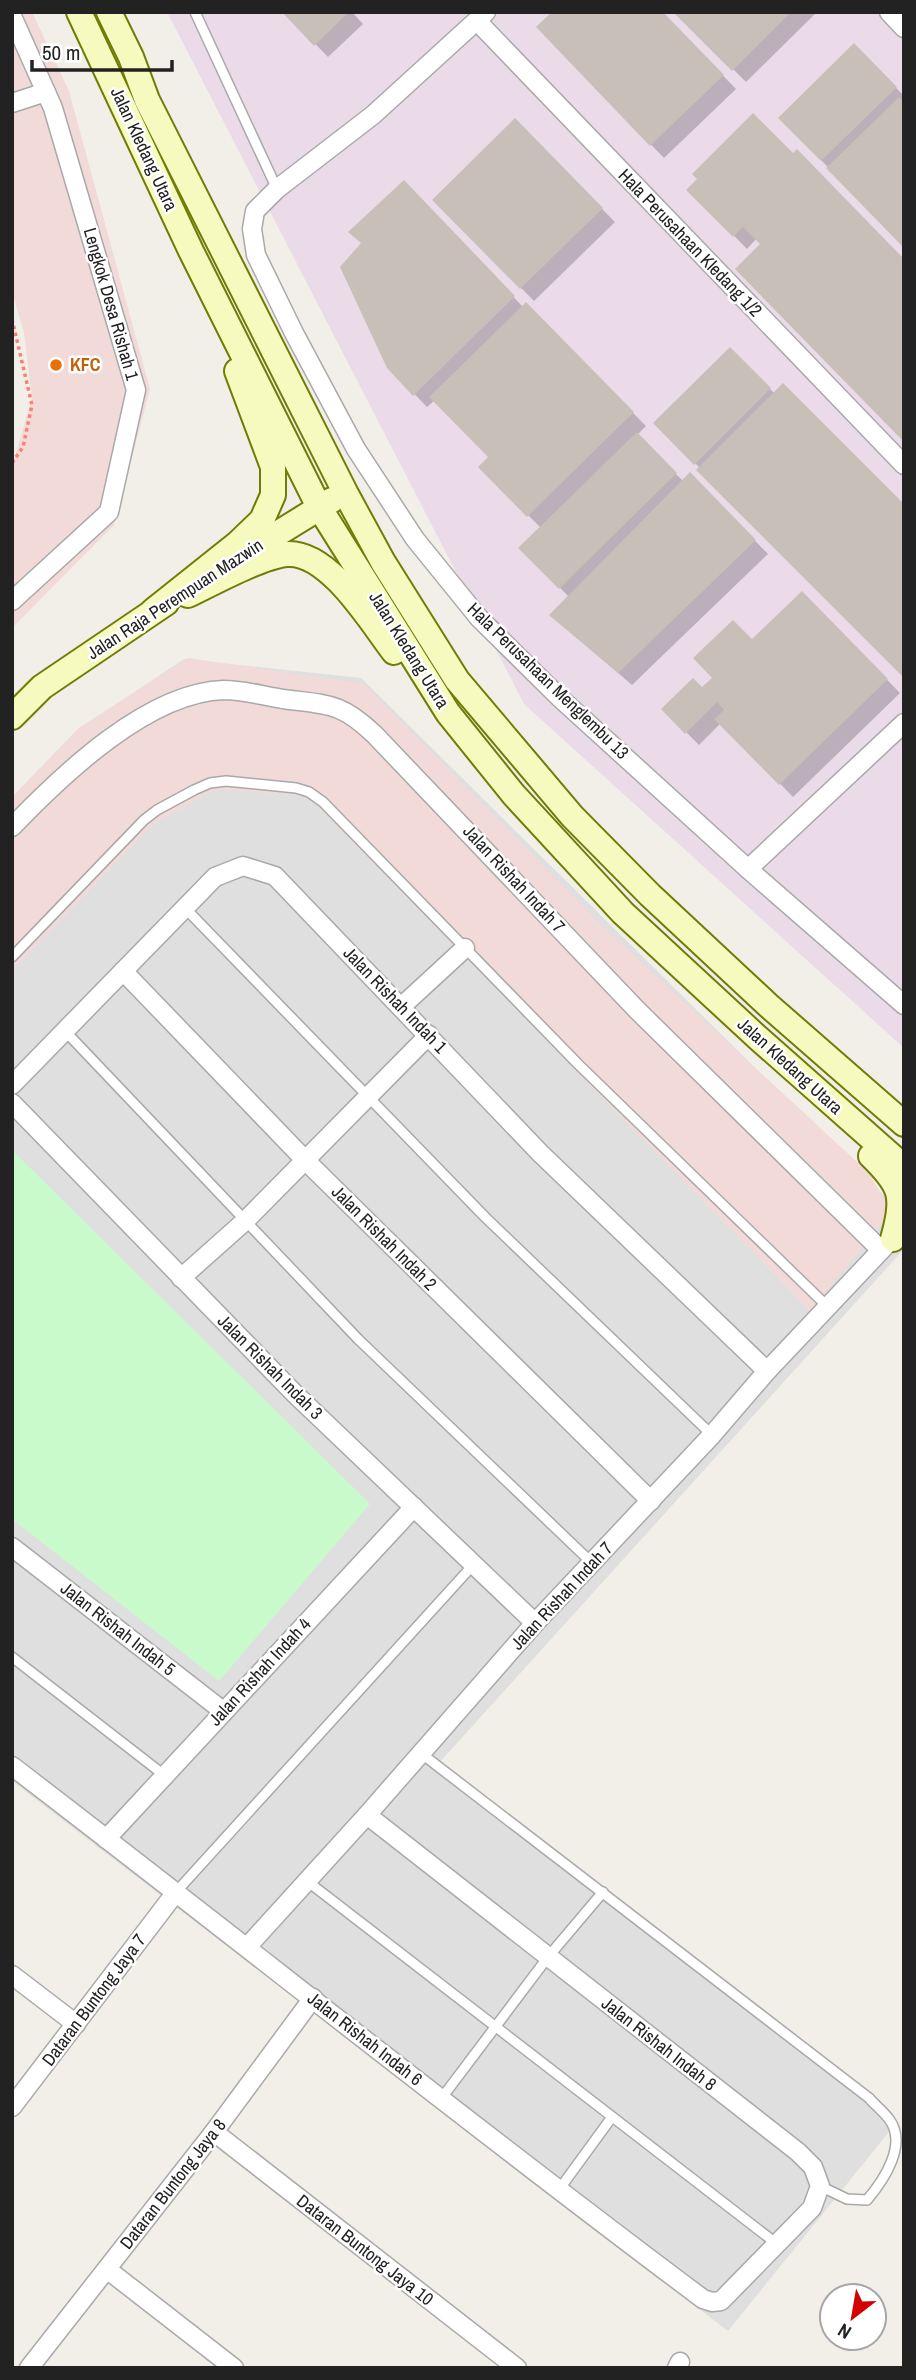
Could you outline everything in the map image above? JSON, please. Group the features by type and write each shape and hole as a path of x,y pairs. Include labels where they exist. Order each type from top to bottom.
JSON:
{"main road":[{"name":"Jalan Kledang Utara","path":"79,12 191,251 319,507 448,713 514,794 623,913 757,1037 904,1167"},
{"name":"Jalan Kledang Utara","path":"109,12 148,100 221,250 346,494 383,562 457,680 572,816 650,895 769,1006 904,1124"},
{"path":"153,611 237,544 262,520 274,495 274,467 191,251"},
{"name":"Jalan Raja Perempuan Mazwin","path":"12,717 42,687 153,611 319,507 346,494"},
{"path":"153,611 254,564 288,554 312,559 333,574 407,667 448,713"},
{"path":"757,1037 769,1058 809,1102 890,1176 901,1201 892,1240"}],"street":[{"path":"889,12 904,28"},
{"name":"Lengkok Desa Rishah 1","path":"12,16 53,108 136,390 109,512 12,601"},
{"path":"277,189 373,115 482,17"},
{"name":"Hala Perusahaan Kledang 1/2","path":"482,17 904,464"},
{"path":"12,103 46,92"},
{"name":"Hala Perusahaan Menglembu 13","path":"277,189 256,211 252,229 256,254 356,449 415,539 480,618 551,689 748,869 904,1005"},
{"name":"Jalan Rishah Indah 7","path":"12,827 83,758 160,706 192,695 224,690 336,706 354,715 478,841 636,1010 892,1240 767,1371 712,1435 535,1623 368,1815 247,1947"},
{"path":"748,869 904,723"},
{"name":"Jalan Rishah Indah 1","path":"12,1085 215,877 243,866 275,876 540,1153 767,1371"},
{"path":"402,1006 465,948"},
{"name":"Jalan Rishah Indah 2","path":"123,971 306,1161 651,1501"},
{"path":"181,1278 245,1221 429,1035"},
{"name":"Jalan Rishah Indah 3","path":"12,1103 295,1394 535,1623"},
{"name":"Jalan Rishah Indah 4","path":"106,1839 415,1507"},
{"name":"Jalan Rishah Indah 5","path":"12,1547 223,1711"},
{"name":"Jalan Rishah Indah 6","path":"12,1766 558,2190 703,2299 721,2301 777,2244"},
{"name":"Jalan Rishah Indah 8","path":"368,1815 798,2152 813,2167 820,2186"},
{"name":"Dataran Buntong Jaya 7","path":"12,2107 176,1892"},
{"path":"12,1975 76,2024"},
{"name":"Dataran Buntong Jaya 8","path":"29,2368 214,2132 313,1998"},
{"name":"Dataran Buntong Jaya 10","path":"214,2132 517,2368"},
{"path":"777,2244 812,2208 820,2186"},
{"path":"108,2270 234,2368"}],"lane":[{"path":"118,12 131,57"},
{"path":"195,12 277,189"},
{"path":"12,957 144,820 157,810 210,783 226,781 296,788 309,792 323,802 578,1064 828,1307"},
{"path":"184,907 485,1217 712,1435"},
{"path":"65,1031 358,1339 592,1563"},
{"path":"176,1892 475,1563"},
{"path":"12,1657 164,1775"},
{"path":"422,1754 869,2098 890,2120 897,2137 894,2154 878,2187 867,2200 847,2199 820,2186"},
{"path":"307,1881 777,2244"},
{"path":"441,2099 548,1958 603,1892"},
{"path":"558,2190 612,2117"}],"path":[{"path":"12,319 32,405 23,447 12,463"}],"shaded area":[{"path":"12,12 32,12 69,91 150,389 114,525 12,628 12,467 32,398 24,333 12,291"},
{"path":"167,12 904,12 904,1048 524,704"},
{"path":"188,658 364,684 605,929 869,1173 891,1212 810,1311 308,796 217,789 156,822 12,970 12,798 80,727"},
{"path":"184,659 361,678 904,1215 904,1249 439,1763 897,2122 728,2331 12,1781 12,797 76,731"}],"green space":[{"path":"12,1150 370,1504 219,1681 12,1519"}],"building":[{"path":"282,12 349,12 314,46"},
{"path":"552,12 663,12 724,75 650,146 536,27"},
{"path":"673,12 791,12 732,71"},
{"path":"854,43 897,87 821,161 778,118"},
{"path":"899,97 904,102 904,248 826,168"},
{"path":"753,113 793,153 797,149 904,259 904,442 735,269 760,244 743,227 733,237 686,190 697,179 692,174"},
{"path":"515,118 603,208 520,289 432,200"},
{"path":"404,180 515,296 413,396 387,368 340,267 361,243 348,232"},
{"path":"526,302 634,412 527,517 478,467 488,457 429,397"},
{"path":"730,347 771,388 694,465 653,423"},
{"path":"783,383 904,504 904,678 696,470"},
{"path":"637,432 677,473 559,589 518,548"},
{"path":"690,472 756,540 618,673 549,615"},
{"path":"802,591 888,679 779,785 714,719 724,710 717,702 685,734 661,709 693,678 702,687 712,678 693,658 733,620 752,639"}],"place":[{"name":"KFC","path":"56,365"}]}
